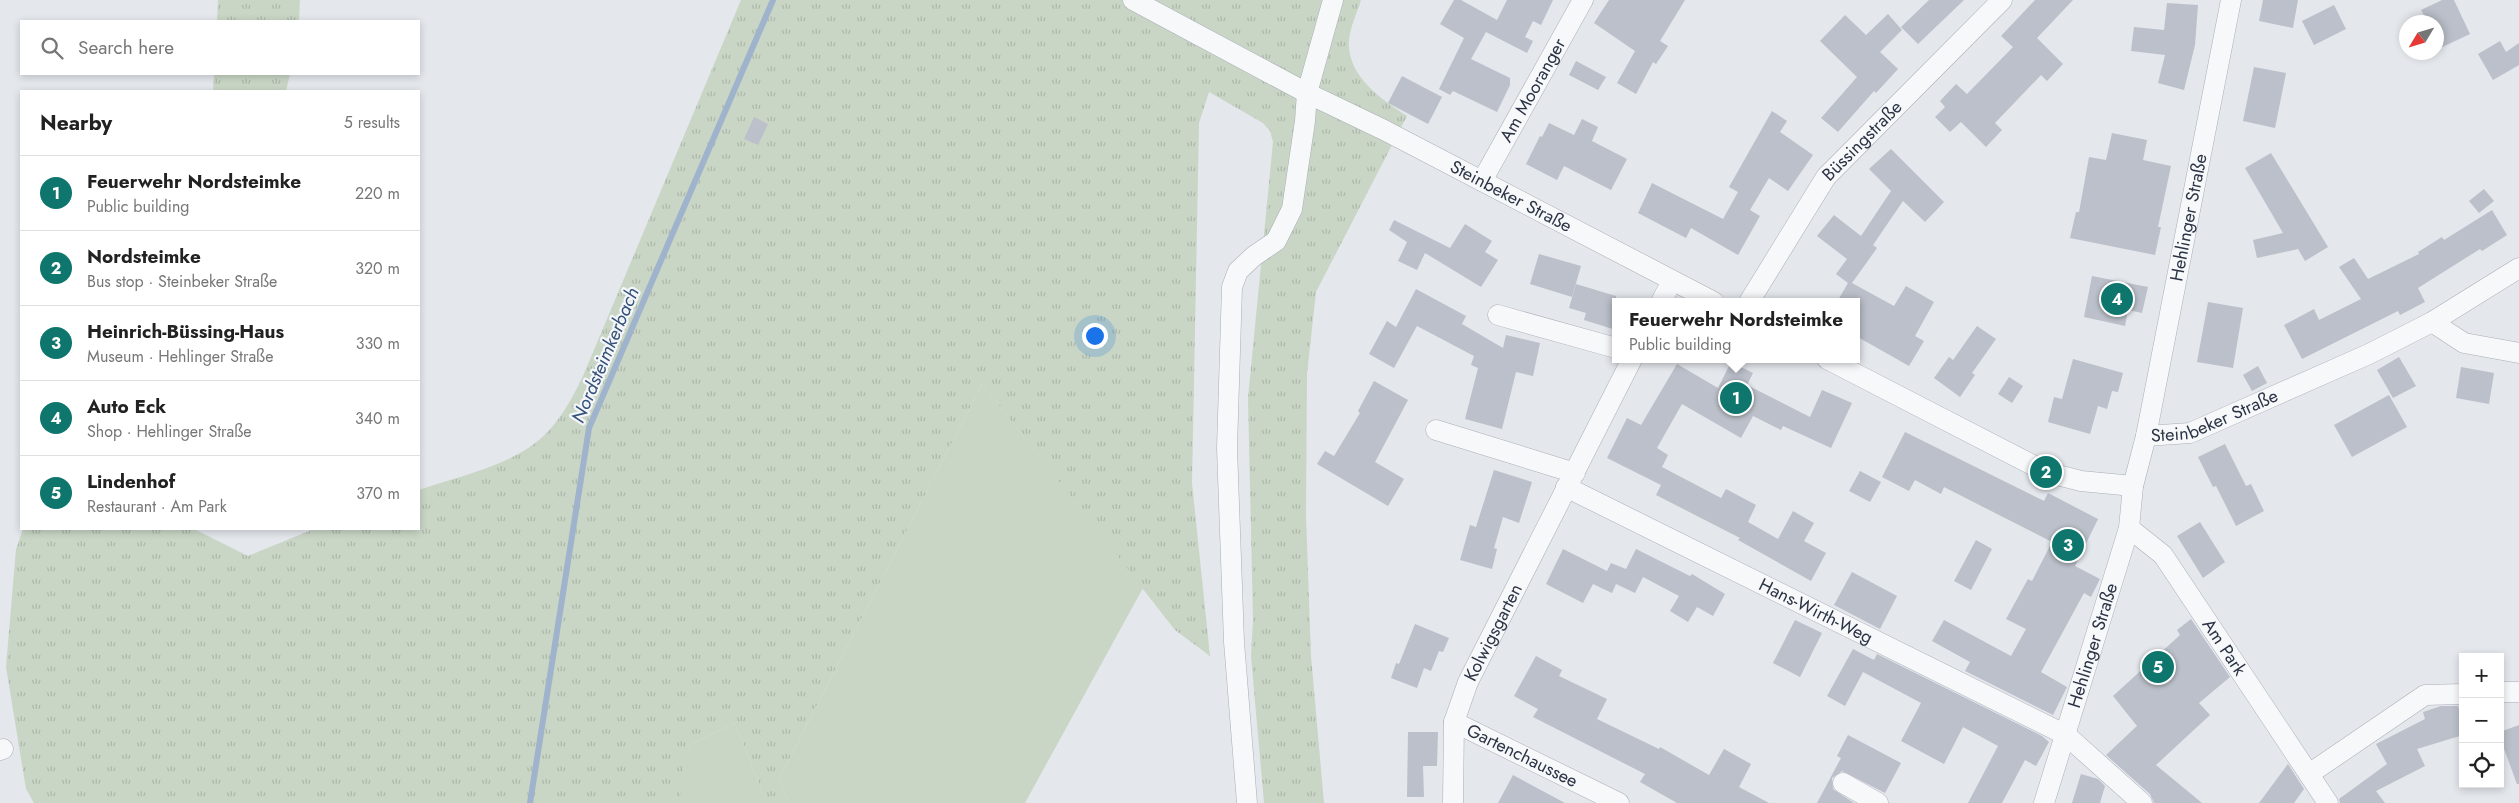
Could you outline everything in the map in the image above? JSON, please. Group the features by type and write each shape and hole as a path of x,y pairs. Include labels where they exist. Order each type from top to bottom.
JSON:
{"street":[{"name":"Steinbeker Straße","path":"1133,0 1307,93 1482,181 1706,298"},
{"path":"1247,803 1234,642 1227,448 1232,286 1238,270 1276,241 1292,210 1305,122 1307,93 1333,0"},
{"name":"Am Mooranger","path":"1482,181 1583,0"},
{"name":"Büssingstraße","path":"1751,298 1826,176 2002,0"},
{"name":"Hehlinger Straße","path":"2146,436 2231,0"},
{"name":"Steinbeker Straße","path":"2133,486 2146,436 2190,434 2369,354 2432,322 2519,268"},
{"path":"1663,298 1672,280"},
{"path":"1498,315 1612,347"},
{"path":"2432,322 2464,343 2519,353"},
{"name":"Kolwigsgarten","path":"1453,803 1454,722 1468,682 1630,363"},
{"path":"1834,363 2046,472 2082,481 2133,486"},
{"path":"1436,430 1571,480"},
{"name":"Hans-Wirth-Weg","path":"1571,480 2066,735 2142,803"},
{"name":"Hehlinger Straße","path":"2044,803 2129,528 2133,486"},
{"name":"Am Park","path":"2129,528 2163,555 2328,803"},
{"path":"2504,692 2519,692"},
{"path":"2309,774 2425,695 2459,694"},
{"name":"Gartenchaussee","path":"1454,722 1619,803"},
{"path":"1843,783 1878,803"}],"green space":[{"path":"218,0 300,0 299,20 217,20"},
{"path":"741,0 1361,0 1352,25 1349,41 1350,54 1354,65 1360,76 1377,94 1407,116 1316,292 1307,374 1306,516 1311,656 1324,803 1264,803 1251,656 1253,620 1248,398 1273,142 1270,131 1263,123 1209,92 1199,123 1192,483 1210,656 1175,630 982,384 779,779 789,803 767,803 735,723 690,745 680,803 34,803 26,789 6,667 16,549 23,530 196,530 248,556 312,530 420,530 420,490 493,466 534,444 556,422 583,376"},
{"path":"214,75 290,75 286,90 213,90"},
{"path":"982,384 1143,588 1025,803 789,803 779,779"},
{"path":"735,723 767,803 680,803 681,778 690,745"}],"building":[{"path":"1454,0 1461,0 1497,20 1507,0 1553,0 1541,25 1533,21 1525,37 1533,41 1527,53 1486,32 1471,59 1510,78 1510,85 1497,112 1453,91 1450,95 1439,89 1464,38 1440,24"},
{"path":"1609,0 1685,0 1660,41 1668,46 1656,64 1653,62 1636,94 1617,83 1635,51 1594,23"},
{"path":"1929,0 1964,0 1918,44 1901,27"},
{"path":"2035,0 2073,0 2037,38 2063,64 2047,81 2041,75 1995,123 2002,130 1986,147 1961,122 1950,132 1935,117 1945,107 1940,101 1956,84 1967,94 2013,47 2001,36"},
{"path":"2263,0 2298,0 2293,28 2259,21"},
{"path":"2442,0 2454,0 2470,34 2444,46 2444,15 2424,15 2421,10"},
{"path":"2167,3 2198,5 2195,45 2184,90 2158,83 2165,55 2131,51 2134,27 2164,30"},
{"path":"2334,5 2346,29 2314,45 2302,21"},
{"path":"1888,14 1902,30 1880,52 1898,69 1876,93 1874,91 1838,132 1821,118 1857,77 1820,41 1845,15 1866,35"},
{"path":"2500,41 2506,52 2519,43 2519,65 2493,80 2478,54"},
{"path":"1576,61 1606,77 1598,90 1569,75"},
{"path":"2254,67 2286,73 2275,128 2243,121"},
{"path":"1402,76 1442,97 1428,124 1388,103"},
{"path":"1772,111 1787,121 1780,132 1813,155 1788,191 1769,178 1750,210 1760,216 1738,255 1691,228 1686,238 1638,213 1652,183 1723,219 1738,192 1729,187"},
{"path":"754,117 768,124 758,145 744,139"},
{"path":"1582,119 1598,127 1592,141 1627,159 1611,190 1564,166 1557,180 1526,164 1549,123 1574,135"},
{"path":"2112,133 2147,140 2143,160 2171,166 2158,227 2161,227 2155,255 2070,238 2076,212 2079,212 2089,157 2106,160"},
{"path":"1891,149 1944,202 1925,222 1903,201 1873,245 1877,248 1852,283 1894,306 1906,286 1934,302 1915,336 1924,341 1909,366 1860,338 1860,298 1839,298 1848,283 1836,274 1847,259 1817,236 1834,215 1861,236 1891,191 1869,169"},
{"path":"2271,153 2328,247 2305,261 2298,249 2257,258 2253,240 2283,233 2245,168"},
{"path":"2484,189 2494,201 2479,213 2469,201"},
{"path":"2492,210 2507,235 2482,251 2480,249 2418,288 2425,302 2400,315 2398,311 2302,359 2284,325 2314,309 2319,320 2361,299 2339,267 2354,258 2368,279 2419,254 2418,252 2442,237 2444,240"},
{"path":"1394,220 1450,248 1465,224 1492,241 1485,252 1498,260 1481,287 1425,253 1417,270 1398,261 1407,242 1389,230"},
{"path":"1539,254 1581,266 1572,297 1530,284"},
{"path":"2092,276 2148,287 2142,313 2128,310 2125,326 2084,317"},
{"path":"1576,284 1616,296 1616,298 1612,298 1612,329 1584,320 1586,313 1569,308"},
{"path":"1416,289 1466,316 1462,324 1503,348 1506,335 1540,343 1533,376 1516,372 1502,429 1465,419 1478,368 1471,365 1474,356 1417,326 1394,368 1369,354 1387,321 1396,327"},
{"path":"2208,302 2243,308 2233,368 2197,362"},
{"path":"1977,326 1996,339 1972,373 1975,375 1960,397 1934,378 1949,357 1953,360"},
{"path":"2399,357 2416,386 2393,398 2377,370"},
{"path":"2073,359 2123,373 2118,392 2112,391 2107,409 2098,406 2090,434 2048,422 2054,397 2062,399"},
{"path":"1730,363 1733,363 1753,373 1747,385 1810,417 1822,390 1852,403 1831,448 1783,426 1781,430 1753,416 1741,438 1682,404 1657,448 1668,455 1662,467 1721,498 1726,489 1756,505 1748,522 1778,539 1793,511 1814,523 1804,541 1826,553 1811,581 1738,540 1740,538 1656,495 1661,485 1607,458 1627,418 1641,425 1677,364 1718,388"},
{"path":"2258,366 2267,383 2252,391 2243,375"},
{"path":"2461,367 2494,373 2489,404 2456,398"},
{"path":"2009,377 2023,386 2012,403 1998,394"},
{"path":"1374,381 1408,400 1375,462 1404,479 1388,506 1317,464 1325,451 1334,456 1360,413 1358,411"},
{"path":"2389,395 2407,427 2352,457 2334,425"},
{"path":"1905,432 2044,501 2048,493 2098,519 2075,566 2100,579 2091,597 2084,593 2041,672 2067,687 2053,715 1965,671 1970,662 1932,641 1944,620 2011,656 2026,629 2006,619 2028,579 2032,581 2052,542 1944,487 1941,494 1915,480 1909,491 1882,477"},
{"path":"2225,444 2246,486 2251,484 2264,511 2236,526 2216,486 2213,487 2198,457"},
{"path":"1494,470 1532,482 1519,523 1503,517 1494,548 1497,549 1492,569 1460,560 1470,525 1476,527"},
{"path":"1860,471 1881,482 1870,502 1849,491"},
{"path":"2200,522 2225,562 2203,578 2177,536"},
{"path":"1976,540 1992,549 1971,590 1954,581"},
{"path":"1563,549 1607,571 1611,563 1626,569 1636,549 1690,576 1692,574 1725,594 1713,616 1697,607 1688,622 1670,611 1679,596 1643,577 1635,593 1616,584 1612,593 1593,584 1583,603 1546,584"},
{"path":"1852,572 1897,596 1880,629 1834,605"},
{"path":"2191,619 2230,677 2199,703 2210,715 2156,765 2202,803 2154,803 2150,794 2106,755 2137,726 2113,696 2180,635 2177,630"},
{"path":"1795,620 1822,633 1800,677 1773,663"},
{"path":"1415,624 1449,638 1443,652 1439,651 1431,671 1424,668 1417,688 1391,678 1396,663 1399,664"},
{"path":"1853,649 1874,660 1877,654 2042,736 2049,742 2036,766 2025,760 2002,803 1968,803 1998,746 1963,727 1944,764 1901,741 1921,703 1863,672 1845,706 1827,696"},
{"path":"1536,656 1562,670 1559,676 1607,699 1597,719 1659,749 1660,747 1709,775 1724,749 1751,764 1739,787 1769,803 1677,803 1640,782 1645,774 1533,717 1538,709 1514,696"},
{"path":"2441,706 2458,706 2459,736 2417,749 2425,766 2376,791 2385,803 2340,803 2339,799 2387,764 2376,744 2425,719 2423,712"},
{"path":"2519,725 2519,784 2517,784 2504,749 2504,731"},
{"path":"1408,732 1438,732 1437,766 1423,766 1424,797 1407,797"},
{"path":"1848,735 1901,763 1885,793 1842,771 1832,778 1833,789 1854,803 1817,803 1841,758 1837,756"},
{"path":"2288,764 2304,789 2294,803 2259,803"},
{"path":"2081,774 2098,779 2105,786 2100,803 2072,803"},
{"path":"1513,775 1565,803 1498,803"}],"waterway":[{"name":"Nordsteimkerbach","path":"530,803 589,428 773,0"}],"place":[{"name":"Auto Eck","path":"2117,299"},
{"name":"Feuerwehr Nordsteimke","path":"1736,398"},
{"name":"Nordsteimke","path":"2046,472"},
{"name":"Heinrich-Büssing-Haus","path":"2068,545"},
{"name":"Lindenhof","path":"2158,667"}]}
